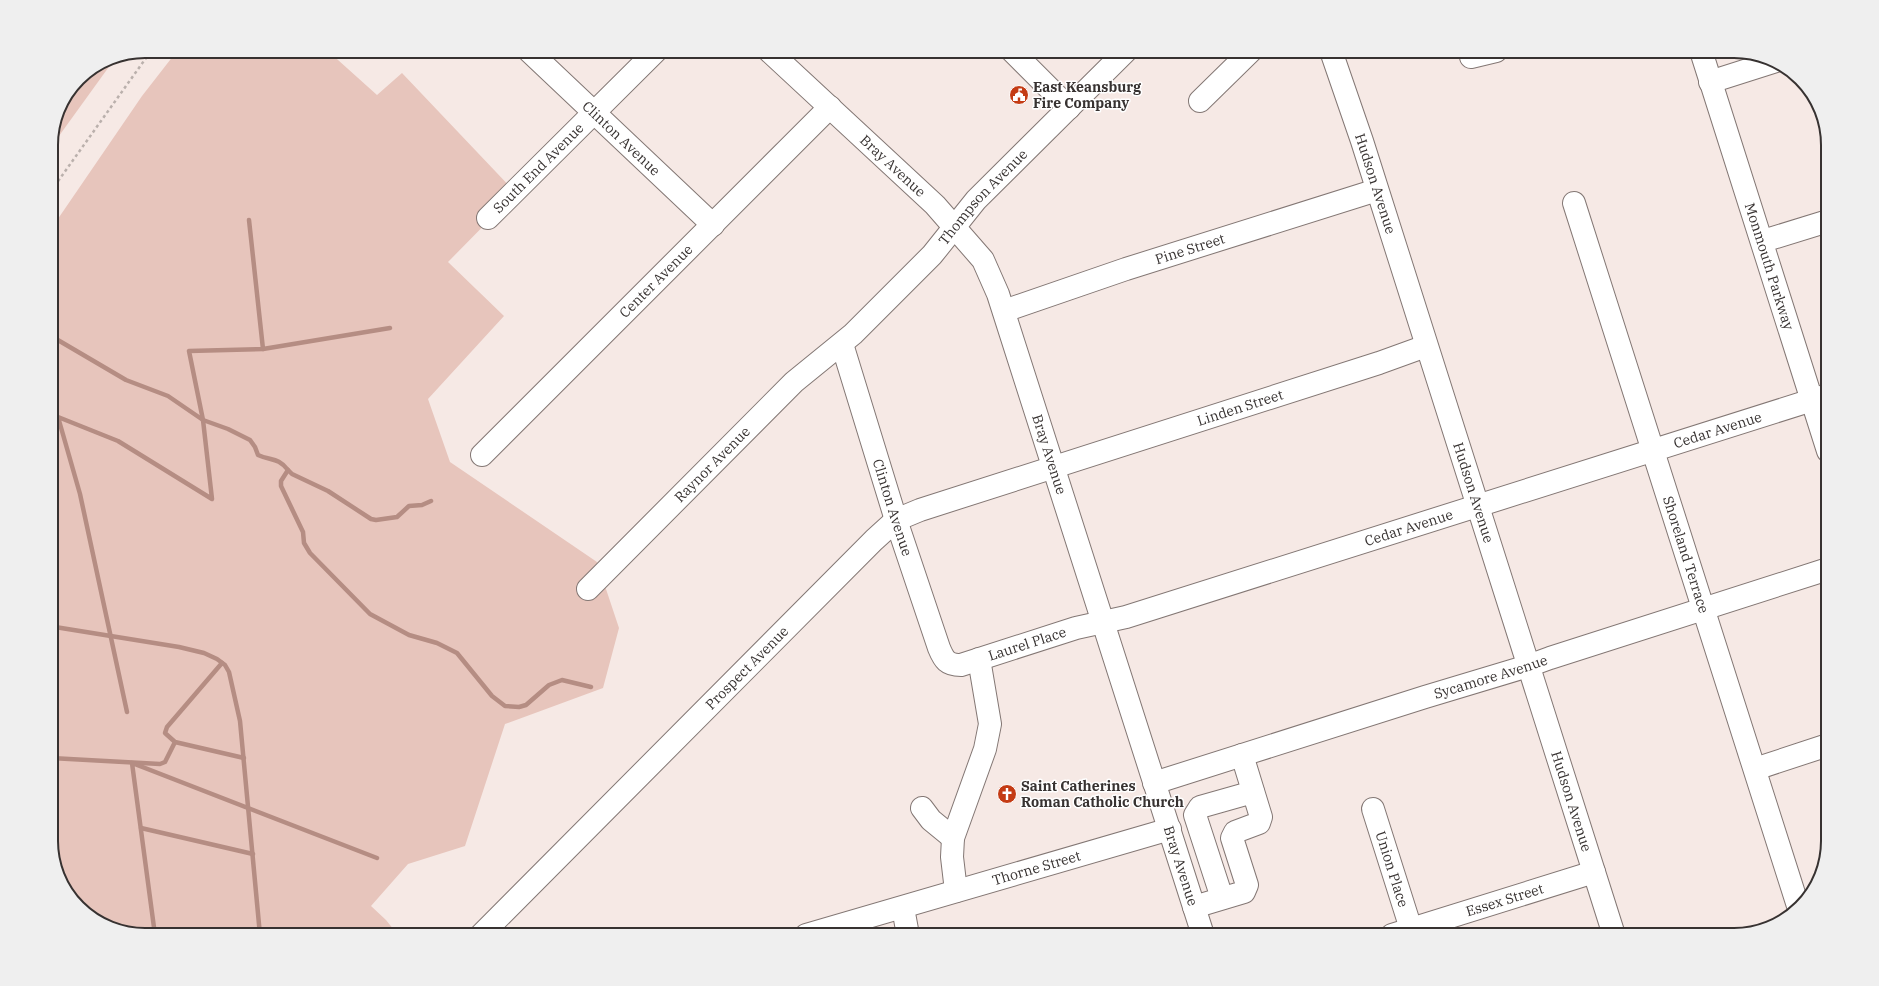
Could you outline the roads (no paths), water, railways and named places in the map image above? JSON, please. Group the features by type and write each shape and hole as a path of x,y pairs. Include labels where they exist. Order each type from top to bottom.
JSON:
{"street":[{"name":"Clinton Avenue","path":"536,58 714,225"},
{"name":"South End Avenue","path":"488,218 649,58"},
{"name":"Bray Avenue","path":"777,58 935,205 982,260 990,273 1004,311 1102,622 1170,829 1200,928"},
{"path":"1019,58 1069,108"},
{"name":"Thompson Avenue","path":"842,344 932,256 976,200 1119,58"},
{"path":"1200,101 1244,58"},
{"name":"Hudson Avenue","path":"1333,58 1377,190 1612,928"},
{"name":"Monmouth Parkway","path":"1703,58 1763,241 1820,398"},
{"path":"1710,82 1765,64"},
{"name":"Center Avenue","path":"482,455 714,225 830,107"},
{"name":"Pine Street","path":"1004,311 1126,269 1377,190"},
{"name":"Shoreland Terrace","path":"1574,203 1654,451 1702,609 1796,901"},
{"path":"1763,241 1821,223"},
{"name":"Clinton Avenue","path":"842,344 896,520 939,648 945,661 952,665"},
{"name":"Raynor Avenue","path":"588,589 794,382 842,344"},
{"name":"Linden Street","path":"1053,466 1379,363 1426,346"},
{"name":"Cedar Avenue","path":"1102,622 1126,617 1820,398"},
{"name":"Prospect Avenue","path":"488,928 874,540 896,520 920,510 1053,466"},
{"name":"Sycamore Avenue","path":"1154,783 1528,666 1821,571"},
{"name":"Laurel Place","path":"952,665 961,665 1076,628 1102,622"},
{"path":"956,891 952,857 953,838 985,749 990,724 979,659"},
{"path":"1755,769 1821,747"},
{"path":"1194,907 1244,892 1247,885 1232,838 1235,832 1259,823 1261,817 1242,755"},
{"path":"1222,898 1195,815 1200,808 1253,792"},
{"path":"922,808 931,820 953,838"},
{"name":"Union Place","path":"1373,809 1400,928"},
{"name":"Thorne Street","path":"831,928 1170,829"},
{"name":"Essex Street","path":"1414,928 1594,872"},
{"path":"903,908 907,928"}],"waterway":[{"path":"249,220 263,349"},
{"path":"127,712 80,494 58,417 118,441 212,499 203,420 189,351 263,349 390,328"},
{"path":"58,340 126,380 168,396 203,420 228,429 250,440 258,455 281,463 288,470 281,481 281,486 303,532 304,543 310,553 370,614 409,635 437,643 457,653 492,696 505,706 519,707 526,705 549,685 562,680 591,687"},
{"path":"288,470 292,474 328,491 371,519 376,520 397,517 409,506 422,505 431,501"},
{"path":"58,627 179,647 204,653 217,659 225,665 229,672 240,721 259,928"},
{"path":"222,663 167,727 165,733 175,742 244,758"},
{"path":"58,758 160,764 165,762 175,742"},
{"path":"154,928 132,763 377,858"},
{"path":"141,828 253,854"}],"place":[{"name":"East Keansburg Fire Company","path":"1019,95"},
{"name":"Saint Catherines Roman Catholic Church","path":"1007,794"}]}
